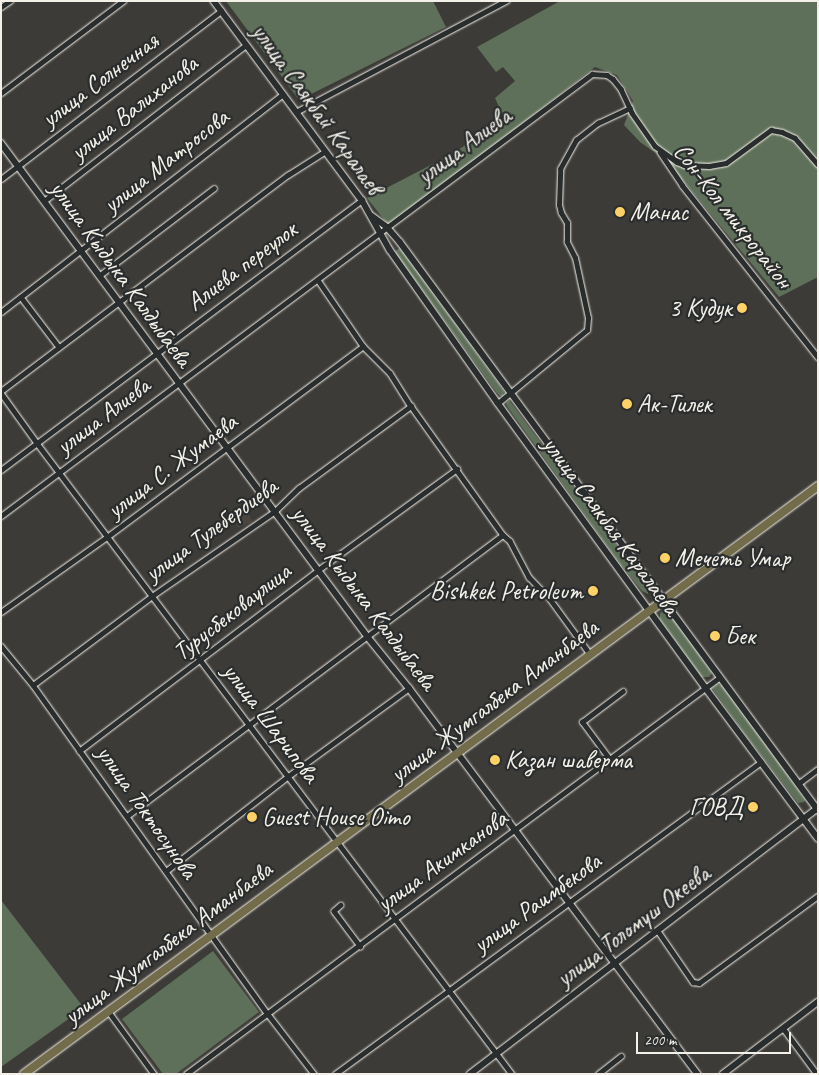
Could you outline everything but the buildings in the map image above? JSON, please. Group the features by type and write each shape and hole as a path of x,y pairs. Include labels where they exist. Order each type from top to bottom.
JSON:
{"main road":[{"name":"улица Жумгалбека Аманбаева","path":"24,1074 818,486"}],"street":[{"path":"1,7 10,1"},
{"path":"1,93 123,1"},
{"name":"улица Саякбай Каралаев","path":"214,1 324,152 362,200 372,216 379,234"},
{"path":"296,112 506,1"},
{"name":"улица Солнечная","path":"1,179 221,11"},
{"name":"улица Валиханова","path":"44,201 246,45"},
{"name":"улица Алиева","path":"1,516 592,74 607,75 613,79 655,146 670,158 684,165 718,165 726,163 767,132 776,130 795,138 818,164"},
{"name":"улица Матросова","path":"1,312 283,94"},
{"path":"498,402 587,330 588,318 575,258 567,242 567,223 559,205 560,169 576,140 598,123 630,108"},
{"name":"улица Кыдыка Калдыбаева","path":"1,143 100,275 177,383 275,510 368,637 409,688 698,1074"},
{"name":"Сон-Кол микрорайон","path":"655,146 682,185 818,357"},
{"path":"1,392 288,175 324,152"},
{"path":"100,275 214,188"},
{"name":"Алиева переулок","path":"1,470 362,200"},
{"name":"улица Саякбай Каралаев","path":"372,216 387,227"},
{"name":"улица Саякбая Каралаева","path":"387,227 511,391 817,809"},
{"name":"улица Саякбая Каралаева","path":"379,234 498,402 705,687 818,838"},
{"path":"318,280 363,346 390,373 411,406 510,541 529,577 550,600 590,654"},
{"path":"21,297 59,347"},
{"name":"улица С. Жумаева","path":"1,612 108,538 363,346"},
{"name":"улица Шарипова","path":"1,392 59,473 512,1074"},
{"name":"улица Тулебердиева","path":"33,686 152,596 275,510 306,482 411,406"},
{"name":"Турусбековаулица","path":"80,751 318,570 457,469"},
{"path":"126,816 504,535"},
{"name":"улица Токтосунова","path":"1,646 33,686 211,936 314,1074"},
{"name":"улица Акимканова","path":"186,1074 720,677"},
{"path":"166,871 287,777 409,688"},
{"path":"610,760 582,722 623,690"},
{"name":"улица Раимбекова","path":"335,1074 761,762"},
{"path":"798,784 818,769"},
{"name":"улица Толомуш Океева","path":"470,1074 817,809"},
{"path":"658,931 693,982 699,983 818,896"},
{"path":"341,905 334,911 360,946"},
{"path":"723,1074 818,1002"},
{"path":"109,1012 154,1074"},
{"path":"783,1028 817,1074"},
{"path":"598,1074 621,1056"}],"shaded area":[{"path":"247,508 252,522 238,528 232,514"}],"green space":[{"path":"226,1 433,1 446,27 299,100"},
{"path":"560,1 818,1 818,277 779,297 667,161 640,142 624,125 633,101 617,75 595,67 389,226 367,198 454,153 504,118 495,98 515,81 503,67 496,72 477,47"},
{"path":"400,248 504,391 503,396 497,393 397,255 395,251"},
{"path":"509,400 648,587 648,594 642,591 618,561 507,406 506,403"},
{"path":"663,611 669,612 712,673 709,677 702,677 660,619 660,613"},
{"path":"717,684 722,685 787,774 805,800 804,802 798,803 745,734 712,688"},
{"path":"1,900 84,1008 1,1067"},
{"path":"213,951 259,1012 176,1074 163,1074 122,1019"}],"place":[{"name":"Манас","path":"620,212"},
{"name":"3 Кудук","path":"742,308"},
{"name":"Ак-Тилек","path":"627,404"},
{"name":"Мечеть Умар","path":"665,558"},
{"name":"Bishkek Petroleum","path":"593,591"},
{"name":"Бек","path":"715,636"},
{"name":"Казан шаверма","path":"495,760"},
{"name":"ГОВД","path":"753,807"},
{"name":"Guest House Oimo","path":"252,817"}]}
